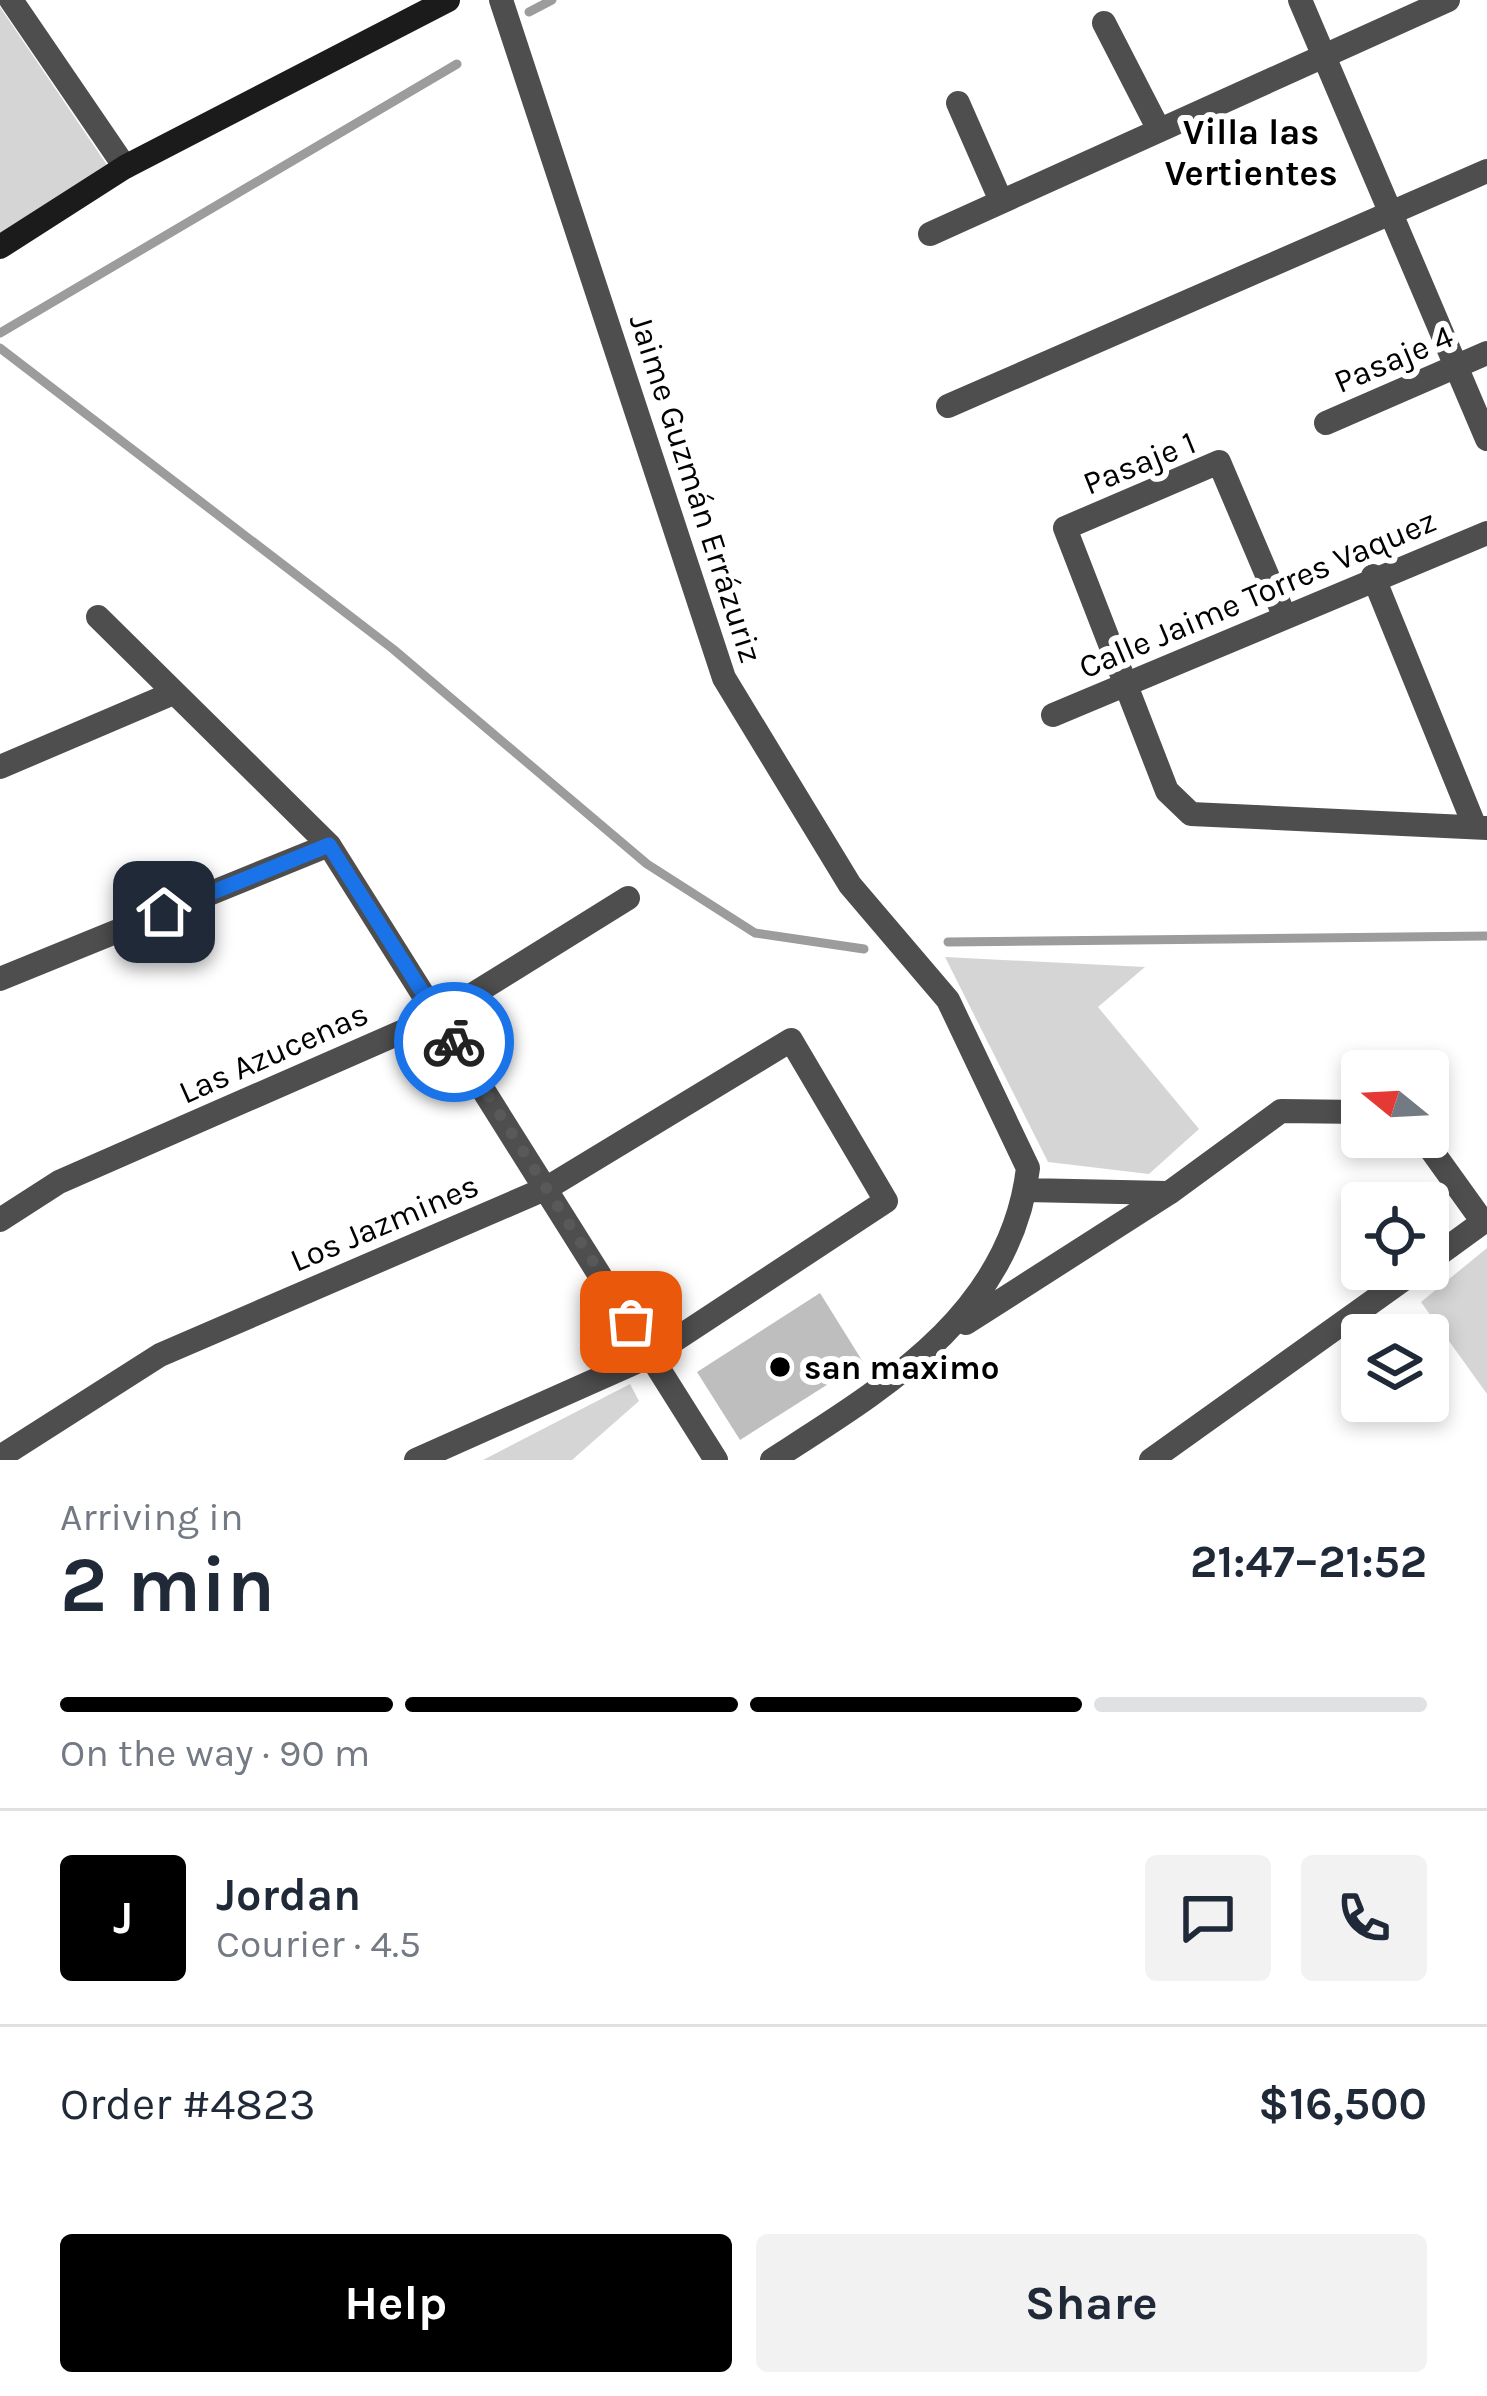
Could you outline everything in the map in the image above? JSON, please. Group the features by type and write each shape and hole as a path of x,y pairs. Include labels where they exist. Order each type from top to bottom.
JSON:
{"main road":[{"path":"0,247 125,167 448,0"}],"street":[{"path":"11,0 125,167"},
{"name":"Jaime Guzmán Errázuriz","path":"501,0 724,678 850,885 949,1000 1014,1130 1028,1168 1026,1190"},
{"path":"1300,0 1487,439"},
{"path":"929,234 1448,0"},
{"path":"1104,23 1158,128"},
{"path":"958,103 1001,201"},
{"path":"948,406 1487,171"},
{"name":"Pasaje 4","path":"1326,423 1487,353"},
{"name":"Pasaje 1","path":"1126,684 1065,528 1219,462 1284,615"},
{"name":"Calle Jaime Torres Vaquez","path":"1053,715 1373,576 1487,533"},
{"path":"1126,684 1167,791 1192,814 1481,827 1373,576"},
{"path":"98,617 329,845 716,1460"},
{"path":"0,767 171,694"},
{"path":"0,979 329,845"},
{"name":"Las Azucenas","path":"0,1220 59,1182 438,1016 628,898"},
{"name":"Los Jazmines","path":"0,1457 160,1355 547,1188 791,1040 886,1202 652,1355"},
{"path":"772,1460 954,1330 1169,1193 1281,1111 1341,1112"},
{"path":"1437,1158 1483,1222 1449,1247"},
{"path":"954,1330 990,1278 1026,1190 1169,1193"},
{"path":"1151,1460 1389,1290"},
{"path":"416,1460 652,1355"}],"shaded area":[{"path":"0,7 113,174 0,241"},
{"path":"945,957 1145,967 1098,1007 1199,1129 1149,1174 1048,1162"},
{"path":"1487,1248 1487,1394 1449,1341 1449,1314 1430,1314 1421,1302 1436,1290 1449,1290 1449,1279"},
{"path":"630,1384 639,1401 572,1460 483,1460"}],"building":[{"name":"san maximo","path":"820,1293 863,1362 740,1440 697,1372"}],"waterway":[{"path":"529,12 552,0"},
{"path":"0,333 457,64"},
{"path":"0,348 393,649 647,864 755,933 864,949"},
{"path":"948,942 1487,936"}],"way so far":[{"path":"454,1042 631,1322"}],"place":[{"name":"san maximo","path":"780,1367"}],"district":[{"name":"Villa las Vertientes","path":"1251,152"}],"route":[{"path":"164,912 329,845 454,1042"}]}
